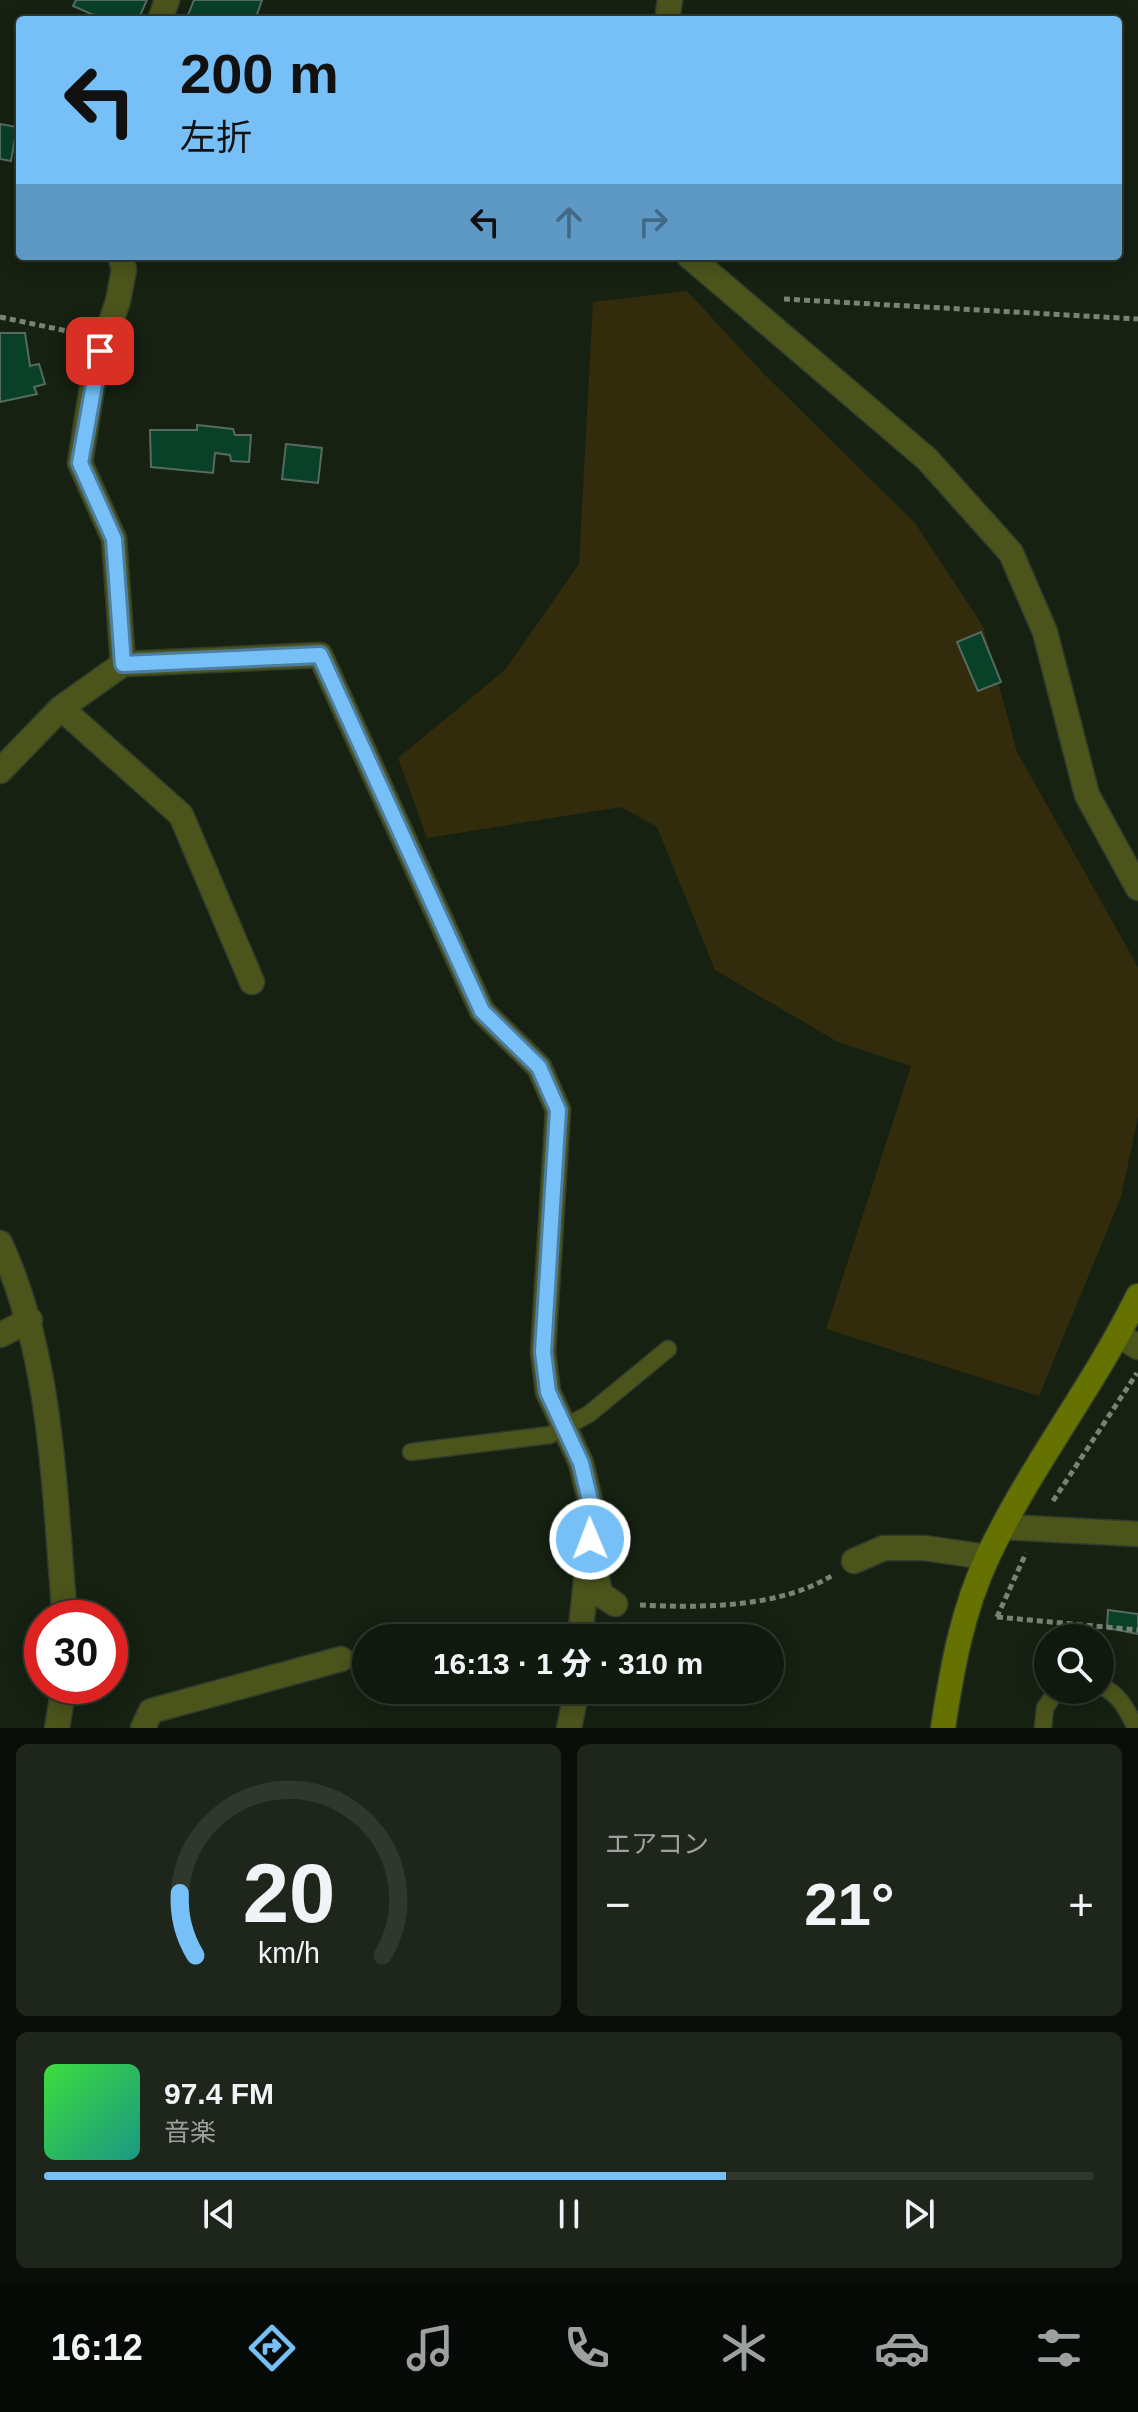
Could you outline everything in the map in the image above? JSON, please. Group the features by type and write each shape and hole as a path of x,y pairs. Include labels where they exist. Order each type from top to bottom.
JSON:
{"street":[{"path":"121,260 124,269 118,301 100,351 80,463 114,539 123,664"},
{"path":"693,260 927,459 1011,553 1045,632 1087,795 1138,888"},
{"path":"0,771 61,708 123,664 320,655 482,1011 539,1067 558,1110 543,1352 548,1392 581,1463 593,1513 581,1624"},
{"path":"61,708 181,815 252,982"},
{"path":"0,1243 30,1320 41,1381 63,1600"},
{"path":"943,1728 956,1641 987,1557 1058,1431 1128,1341 1138,1296"},
{"path":"0,1335 30,1320"},
{"path":"1004,1527 1138,1534"},
{"path":"854,1561 884,1548 924,1548 987,1557"},
{"path":"587,1565 597,1578 600,1594 615,1604"},
{"path":"143,1728 151,1711 341,1659"},
{"path":"57,1728 61,1704"},
{"path":"569,1728 574,1704"}],"lane":[{"path":"411,1452 550,1435 567,1428 668,1349"},
{"path":"1114,1694 1126,1707 1132,1727"},
{"path":"1043,1728 1048,1704"}],"path":[{"path":"741,303 752,297 1138,319"},
{"path":"0,317 72,332 100,351"},
{"path":"1050,1505 1138,1372"},
{"path":"615,1604 658,1606 769,1599 815,1586 854,1561"},
{"path":"997,1617 1138,1630"}],"shaded area":[{"path":"687,291 764,374 915,523 983,626 1017,752 1138,967 1138,1117 1121,1197 1039,1396 826,1329 911,1066 838,1042 715,970 657,827 621,807 427,838 398,758 505,670 579,564 593,302"}],"building":[{"path":"76,0 147,0 140,16 96,16 73,6"},
{"path":"194,0 262,0 256,16 188,16"},
{"path":"0,124 16,127 11,161 0,159"},
{"path":"0,333 25,333 30,366 39,364 45,384 34,387 37,394 0,402"},
{"path":"197,425 233,429 235,435 251,435 249,462 231,461 230,455 215,453 213,473 151,467 150,430 197,430"},
{"path":"286,444 322,448 318,483 282,479"},
{"path":"981,632 1001,682 978,691 957,642"},
{"path":"1108,1610 1138,1614 1138,1634 1114,1629 1114,1624 1107,1624"}],"route":[{"path":"100,351 80,463 114,539 123,664 320,655 482,1011 539,1067 558,1110 543,1352 548,1392 581,1463 593,1513 590,1539"}]}
